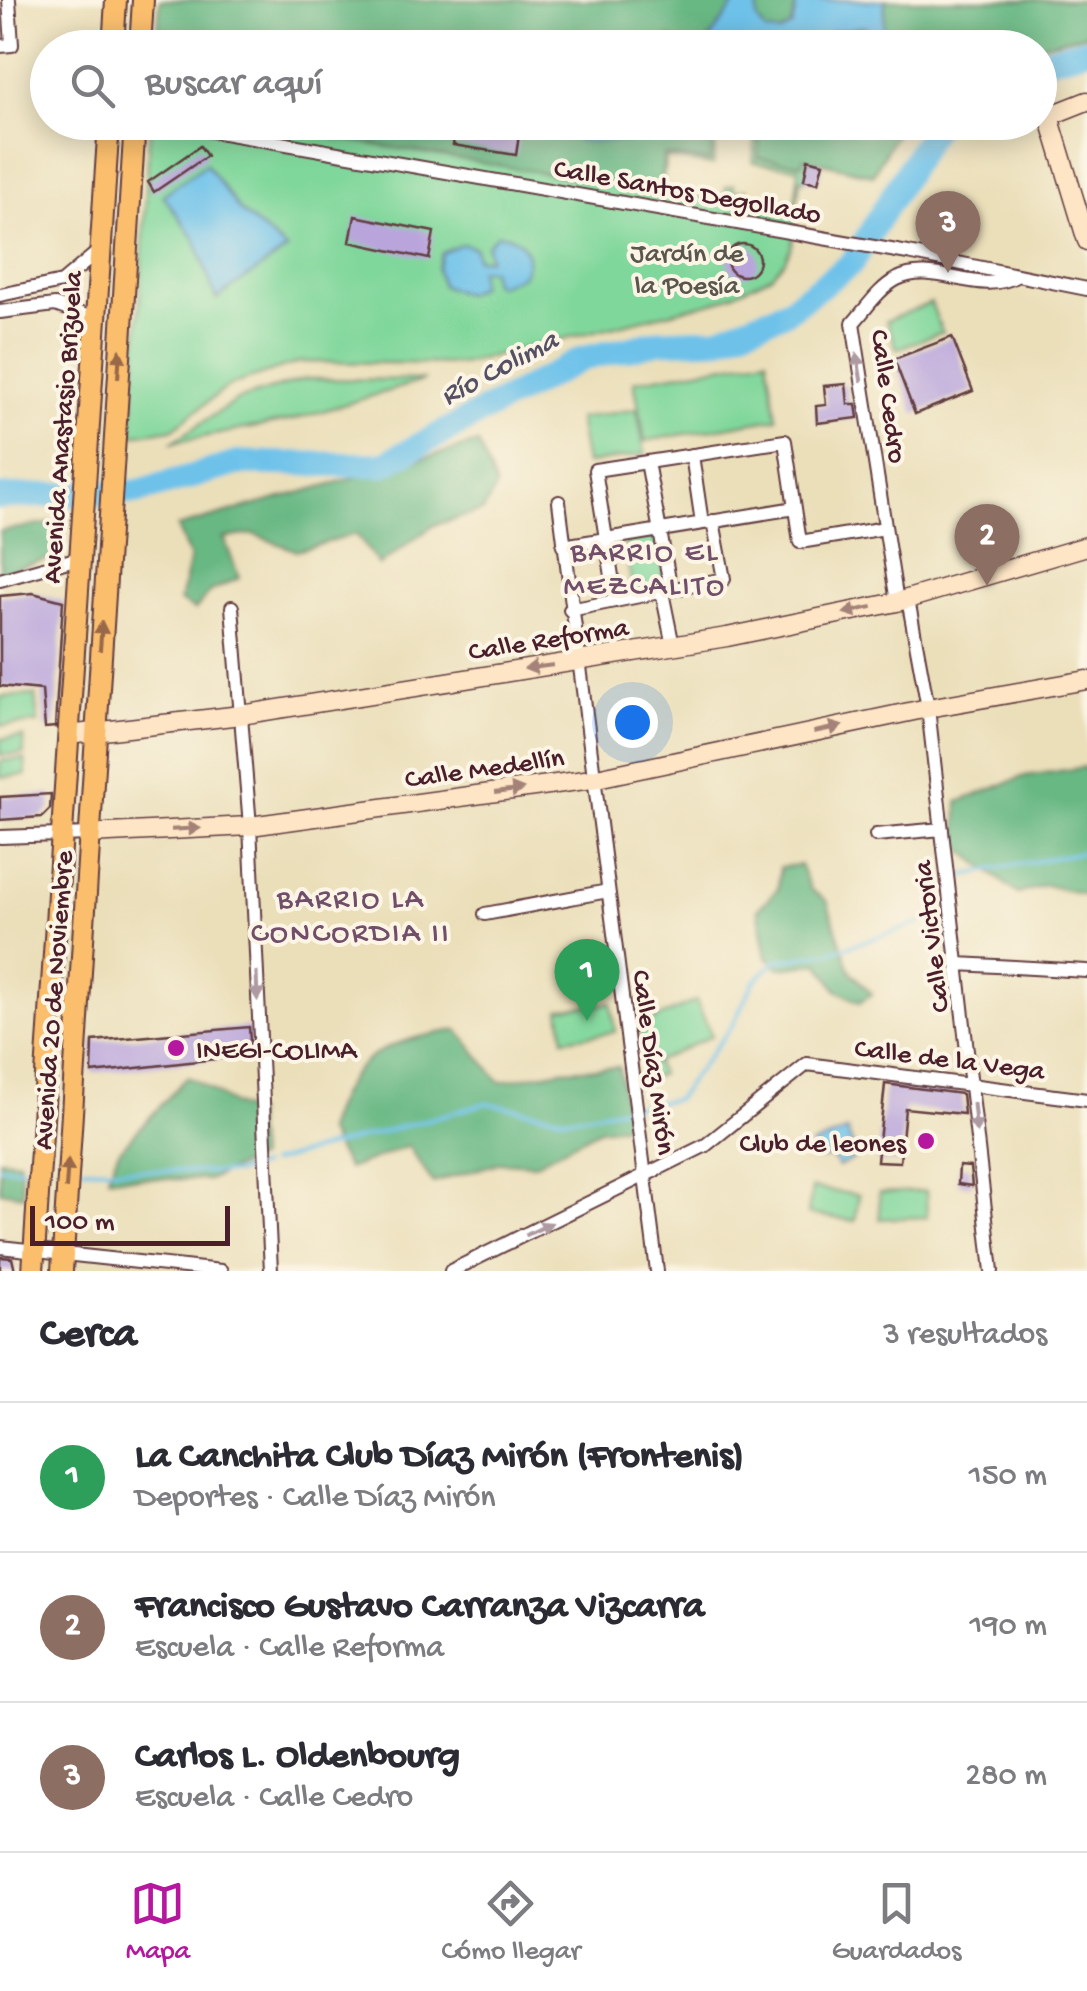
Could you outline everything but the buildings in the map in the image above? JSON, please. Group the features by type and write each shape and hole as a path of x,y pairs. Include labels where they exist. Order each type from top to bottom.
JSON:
{"main road":[{"path":"114,30 116,0"},
{"path":"141,30 143,0"},
{"name":"Avenida Anastasio Brizuela","path":"68,735 108,140"},
{"name":"Avenida Anastasio Brizuela","path":"95,732 134,140"},
{"name":"Avenida 20 de Noviembre","path":"62,1262 95,732"},
{"name":"Avenida 20 de Noviembre","path":"34,1261 68,735"}],"street":[{"path":"0,46 12,45 9,0"},
{"path":"1057,113 1087,101"},
{"name":"Calle Santos Degollado","path":"264,140 908,253 1087,289"},
{"path":"1056,140 1087,241"},
{"path":"0,295 62,282 100,250"},
{"name":"Calle Cedro","path":"902,600 885,528 852,323 899,278 917,274 999,284 1018,275"},
{"path":"0,312 55,305 95,319"},
{"path":"616,601 595,470 785,441 800,542 885,528"},
{"path":"570,610 724,579 692,455"},
{"path":"647,462 660,530 673,646"},
{"name":"Calle Díaz Mirón","path":"558,502 658,1271"},
{"path":"563,546 795,508"},
{"name":"Calle Reforma","path":"68,735 241,714 673,646 902,600 1087,546"},
{"path":"0,580 80,552"},
{"name":"Calle Victoria","path":"902,600 928,708 992,1271"},
{"path":"232,608 250,826 271,1271"},
{"name":"Calle Medellín","path":"0,837 250,826 592,779 928,708 1087,680"},
{"path":"876,836 942,829"},
{"path":"485,914 608,891"},
{"path":"958,964 1087,971"},
{"name":"Calle de la Vega","path":"646,1178 706,1145 807,1064 1087,1100"},
{"path":"451,1271 646,1178"},
{"path":"0,1246 34,1261 221,1271"}],"green space":[{"path":"160,0 738,0 719,30 158,30"},
{"path":"758,0 797,0 791,26 785,30 764,30 757,19"},
{"path":"885,0 1087,0 1087,34 1057,41 1057,30 884,30"},
{"name":"Jardín de la Poesía","path":"149,140 717,140 713,165 666,158 661,192 723,201 726,187 734,185 733,192 747,189 746,197 795,203 799,168 753,162 755,140 892,140 873,175 808,159 804,180 800,179 792,245 785,260 771,276 721,300 461,364 300,362 230,385 172,429 132,435"},
{"path":"346,140 713,140 710,161 664,155 659,192"},
{"path":"759,140 892,140 873,175 803,158 802,164 758,158"},
{"path":"931,303 942,332 897,349 886,321"},
{"path":"767,358 777,418 645,441 634,381"},
{"path":"305,379 425,380 293,420 171,443 237,400"},
{"path":"637,409 645,454 586,464 578,419"},
{"path":"478,443 496,487 483,511 434,525 379,565 356,534 297,551 253,534 224,538 239,578 211,591 195,610 180,601 190,558 177,527"},
{"path":"66,521 57,557 0,572 0,531"},
{"path":"656,534 666,587 633,593 624,540"},
{"path":"35,695 38,723 0,726 0,697"},
{"path":"23,737 24,754 0,755 0,739"},
{"path":"25,759 26,775 0,777 0,761"},
{"path":"1087,767 1087,895 1045,885 1018,894 957,846 958,802 1025,776"},
{"path":"800,865 811,890 827,901 850,970 872,994 859,1002 837,990 819,963 780,968 767,957 758,909 778,889 780,867"},
{"path":"696,1001 712,1036 655,1062 660,1074 645,1081 642,1068 654,1062 638,1027"},
{"path":"611,1003 615,1032 564,1039 560,1009"},
{"path":"458,1030 500,1082 561,1070 619,1067 627,1125 600,1129 534,1164 501,1162 433,1183 408,1146 348,1169 326,1131 346,1085 373,1056 390,1047"},
{"path":"187,1077 236,1106 254,1112 258,1158 208,1180 108,1177 118,1152"},
{"path":"0,1159 19,1161 23,1195 0,1191"},
{"path":"812,1188 859,1195 855,1221 808,1214"},
{"path":"926,1191 927,1217 880,1219 879,1193"}],"water":[{"path":"738,0 758,0 757,19 765,30 716,30"},
{"path":"797,0 885,0 884,30 864,26 845,30 785,30 792,26"},
{"path":"577,140 629,140 628,142"},
{"path":"206,164 240,211 287,250 216,299 196,241 163,195"},
{"path":"497,235 513,238 524,247 527,260 522,276 499,285 493,283 491,269 479,270 480,286 466,294 442,286 437,269 442,253 463,244 475,248 477,259 489,258 487,245"},
{"path":"847,1131 857,1157 838,1167 832,1157 812,1159 812,1145"}],"waterway":[{"name":"Río Colima","path":"1057,57 1087,49"},
{"name":"Río Colima","path":"0,497 137,492 239,463 382,465 582,359 660,341 716,339 785,312 852,263 926,140"},
{"path":"955,877 1087,851"},
{"path":"270,1163 487,1103 567,1118 676,1099 732,1026 754,982 776,961 830,952 922,923"},
{"path":"82,1168 235,1173 261,1166"},
{"path":"0,1167 24,1168"}],"place":[{"name":"Carlos L. Oldenbourg","path":"948,273"},
{"name":"Francisco Gustavo Carranza Vizcarra","path":"987,586"},
{"name":"La Canchita Club Díaz Mirón (Frontenis)","path":"587,1021"},
{"name":"INEGI-COLIMA","path":"176,1048"},
{"name":"Club de leones","path":"926,1141"}],"district":[{"name":"BARRIO EL MEZCALITO","path":"645,567"},
{"name":"BARRIO LA CONCORDIA II","path":"351,914"}]}
